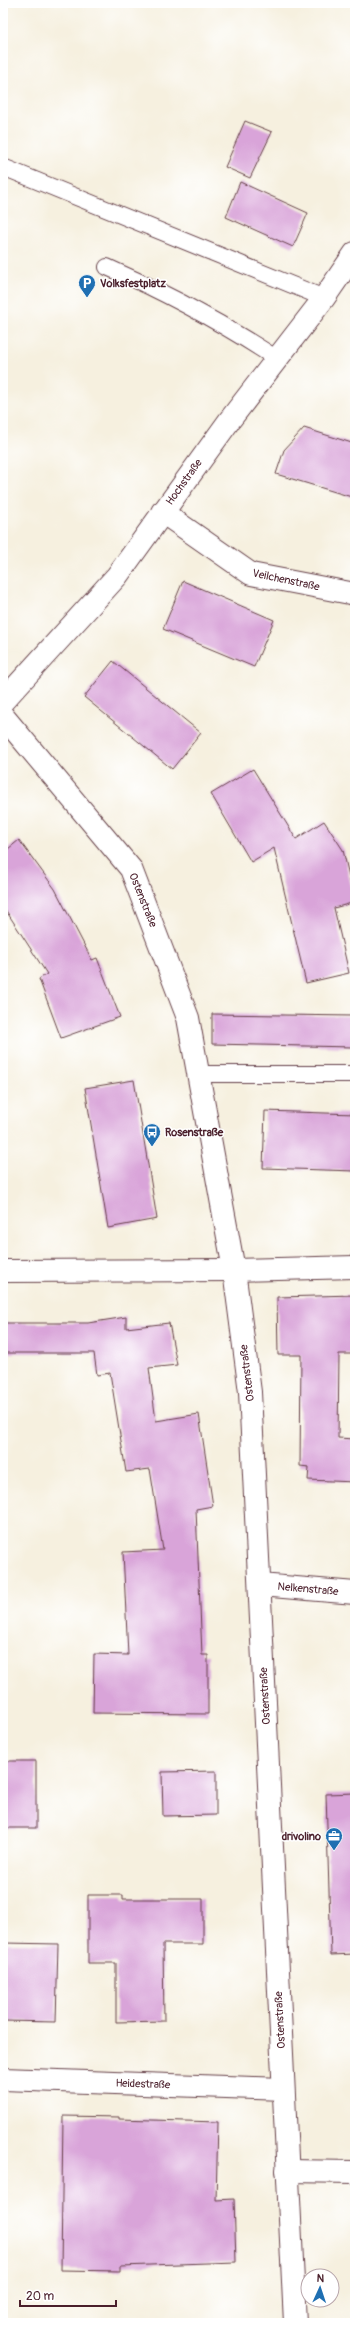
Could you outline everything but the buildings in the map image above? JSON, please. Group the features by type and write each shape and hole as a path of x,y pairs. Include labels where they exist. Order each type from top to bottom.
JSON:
{"street":[{"name":"Hochstraße","path":"3,702 118,576 162,512 324,298 355,253"},
{"name":"Veilchenstraße","path":"162,512 251,574 355,594"},
{"name":"Ostenstraße","path":"3,716 131,869 188,1018 234,1270 250,1392 294,2323"},
{"path":"3,1271 234,1270 355,1267"},
{"name":"Nelkenstraße","path":"260,1584 355,1593"},
{"name":"Heidestraße","path":"3,2079 283,2089"},
{"path":"288,2171 355,2172"}],"lane":[{"path":"3,166 324,298"},
{"path":"107,267 156,288 213,318 277,359"},
{"path":"198,1074 355,1074"}],"place":[{"name":"Volksfestplatz","path":"87,298"},
{"name":"Rosenstraße","path":"152,1147"},
{"name":"drivolino","path":"334,1851"}]}
